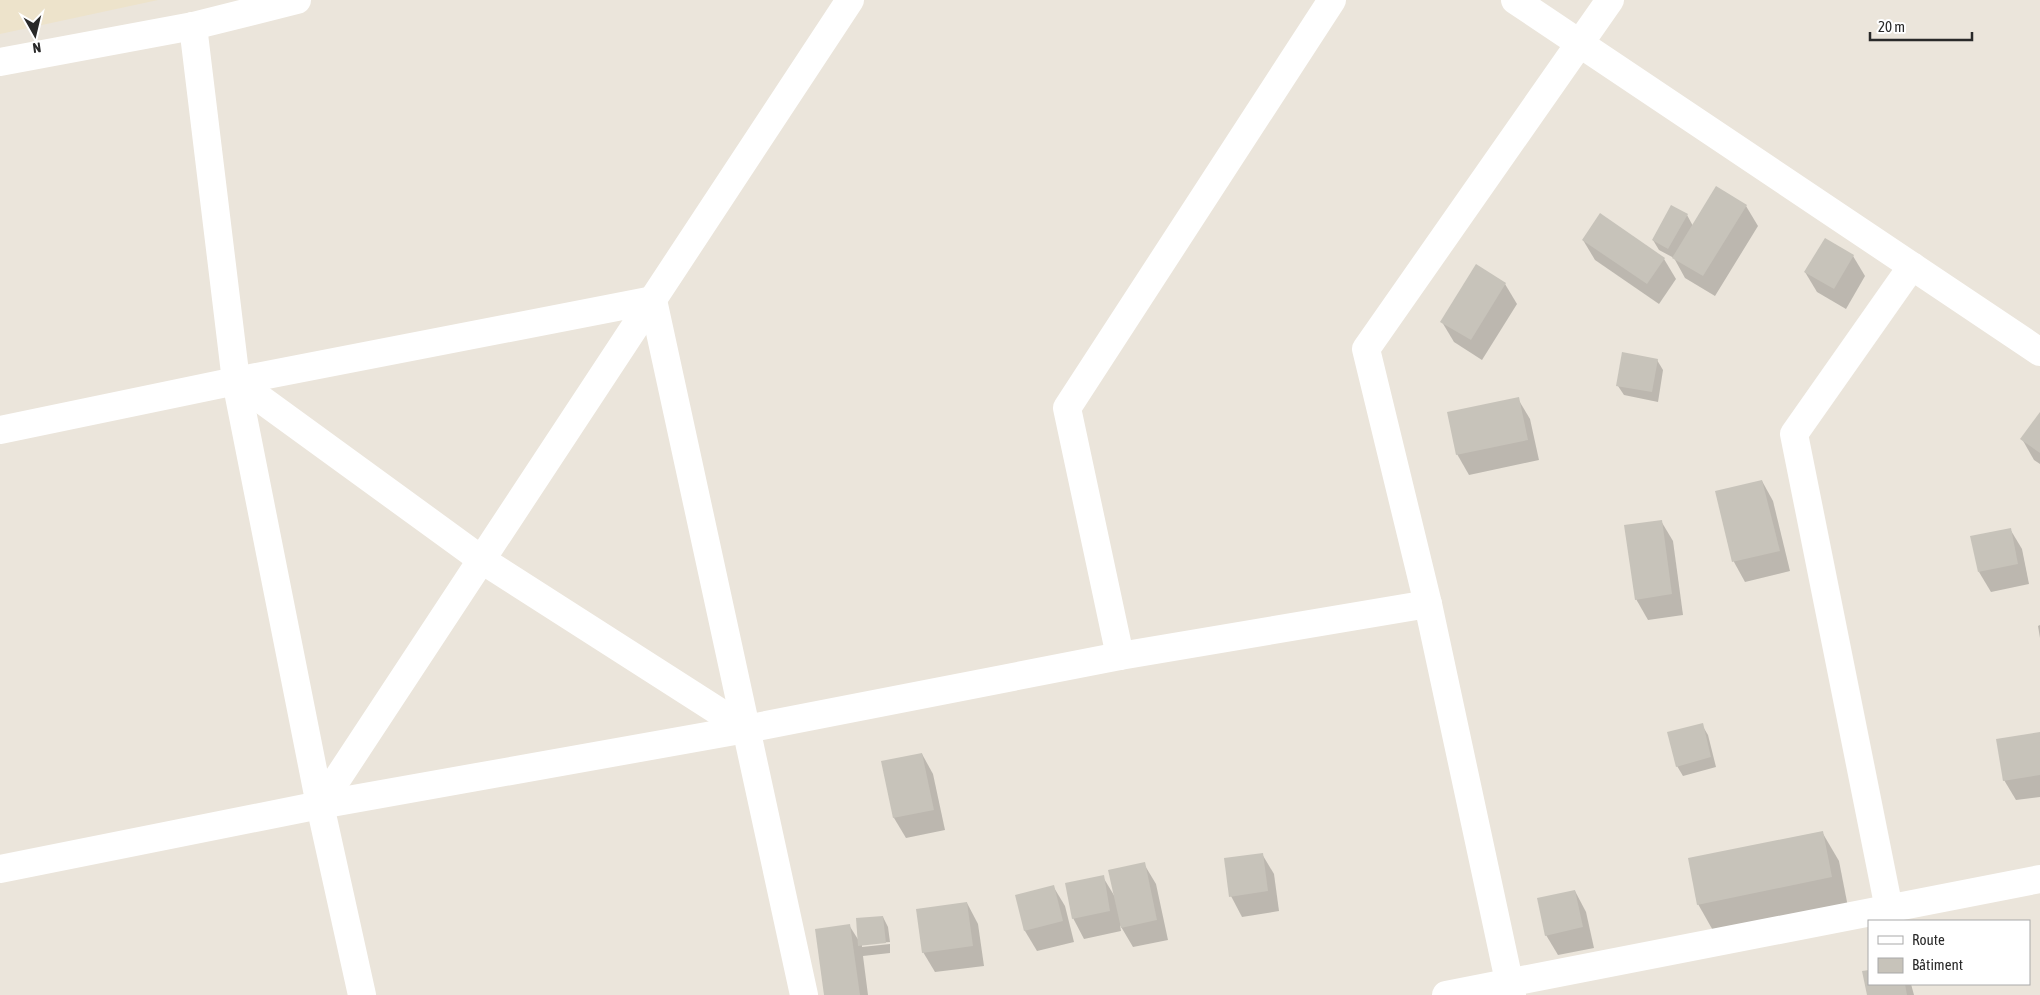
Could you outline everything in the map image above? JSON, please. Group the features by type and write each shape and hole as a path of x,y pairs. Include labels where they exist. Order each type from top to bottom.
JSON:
{"street":[{"path":"0,62 193,26 297,0"},
{"path":"320,804 850,0"},
{"path":"1120,656 1067,408 1332,0"},
{"path":"1515,0 2040,352"},
{"path":"1510,989 1428,604 1366,349 1610,0"},
{"path":"193,26 236,381 320,804 362,995"},
{"path":"1889,909 1794,434 1912,266"},
{"path":"0,430 236,381 653,300"},
{"path":"653,300 804,995"},
{"path":"236,381 482,560 746,729"},
{"path":"0,869 320,804 746,729 1120,656 1428,604"},
{"path":"1446,995 1510,989 2040,879"}],"shaded area":[{"path":"0,0 158,0 0,34"}],"building":[{"path":"1716,186 1747,205 1703,276 1672,258"},
{"path":"1671,205 1688,214 1668,249 1652,240"},
{"path":"1600,213 1665,258 1647,284 1582,240"},
{"path":"1825,238 1854,255 1834,289 1804,272"},
{"path":"1476,264 1506,283 1471,340 1440,322"},
{"path":"1622,352 1658,359 1652,392 1616,386"},
{"path":"1519,397 1528,440 1456,455 1447,412"},
{"path":"2040,412 2040,453 2020,439"},
{"path":"1762,480 1780,551 1732,562 1715,491"},
{"path":"1662,520 1672,594 1635,600 1624,525"},
{"path":"2011,528 2018,564 1978,572 1970,536"},
{"path":"1703,723 1711,757 1676,767 1667,732"},
{"path":"2040,732 2040,775 2003,781 1996,739"},
{"path":"922,753 934,810 893,818 881,761"},
{"path":"1823,831 1832,877 1697,905 1688,858"},
{"path":"1263,853 1268,891 1229,897 1224,858"},
{"path":"1145,862 1157,920 1121,928 1108,870"},
{"path":"1104,875 1110,911 1072,919 1065,883"},
{"path":"1054,885 1063,921 1024,931 1015,895"},
{"path":"1575,890 1583,927 1545,936 1537,898"},
{"path":"967,902 973,946 922,953 916,909"},
{"path":"883,916 886,943 858,946 856,918"},
{"path":"850,924 860,995 824,995 815,929"},
{"path":"1868,970 1868,985 1905,985 1907,995 1867,995 1862,971"}]}
